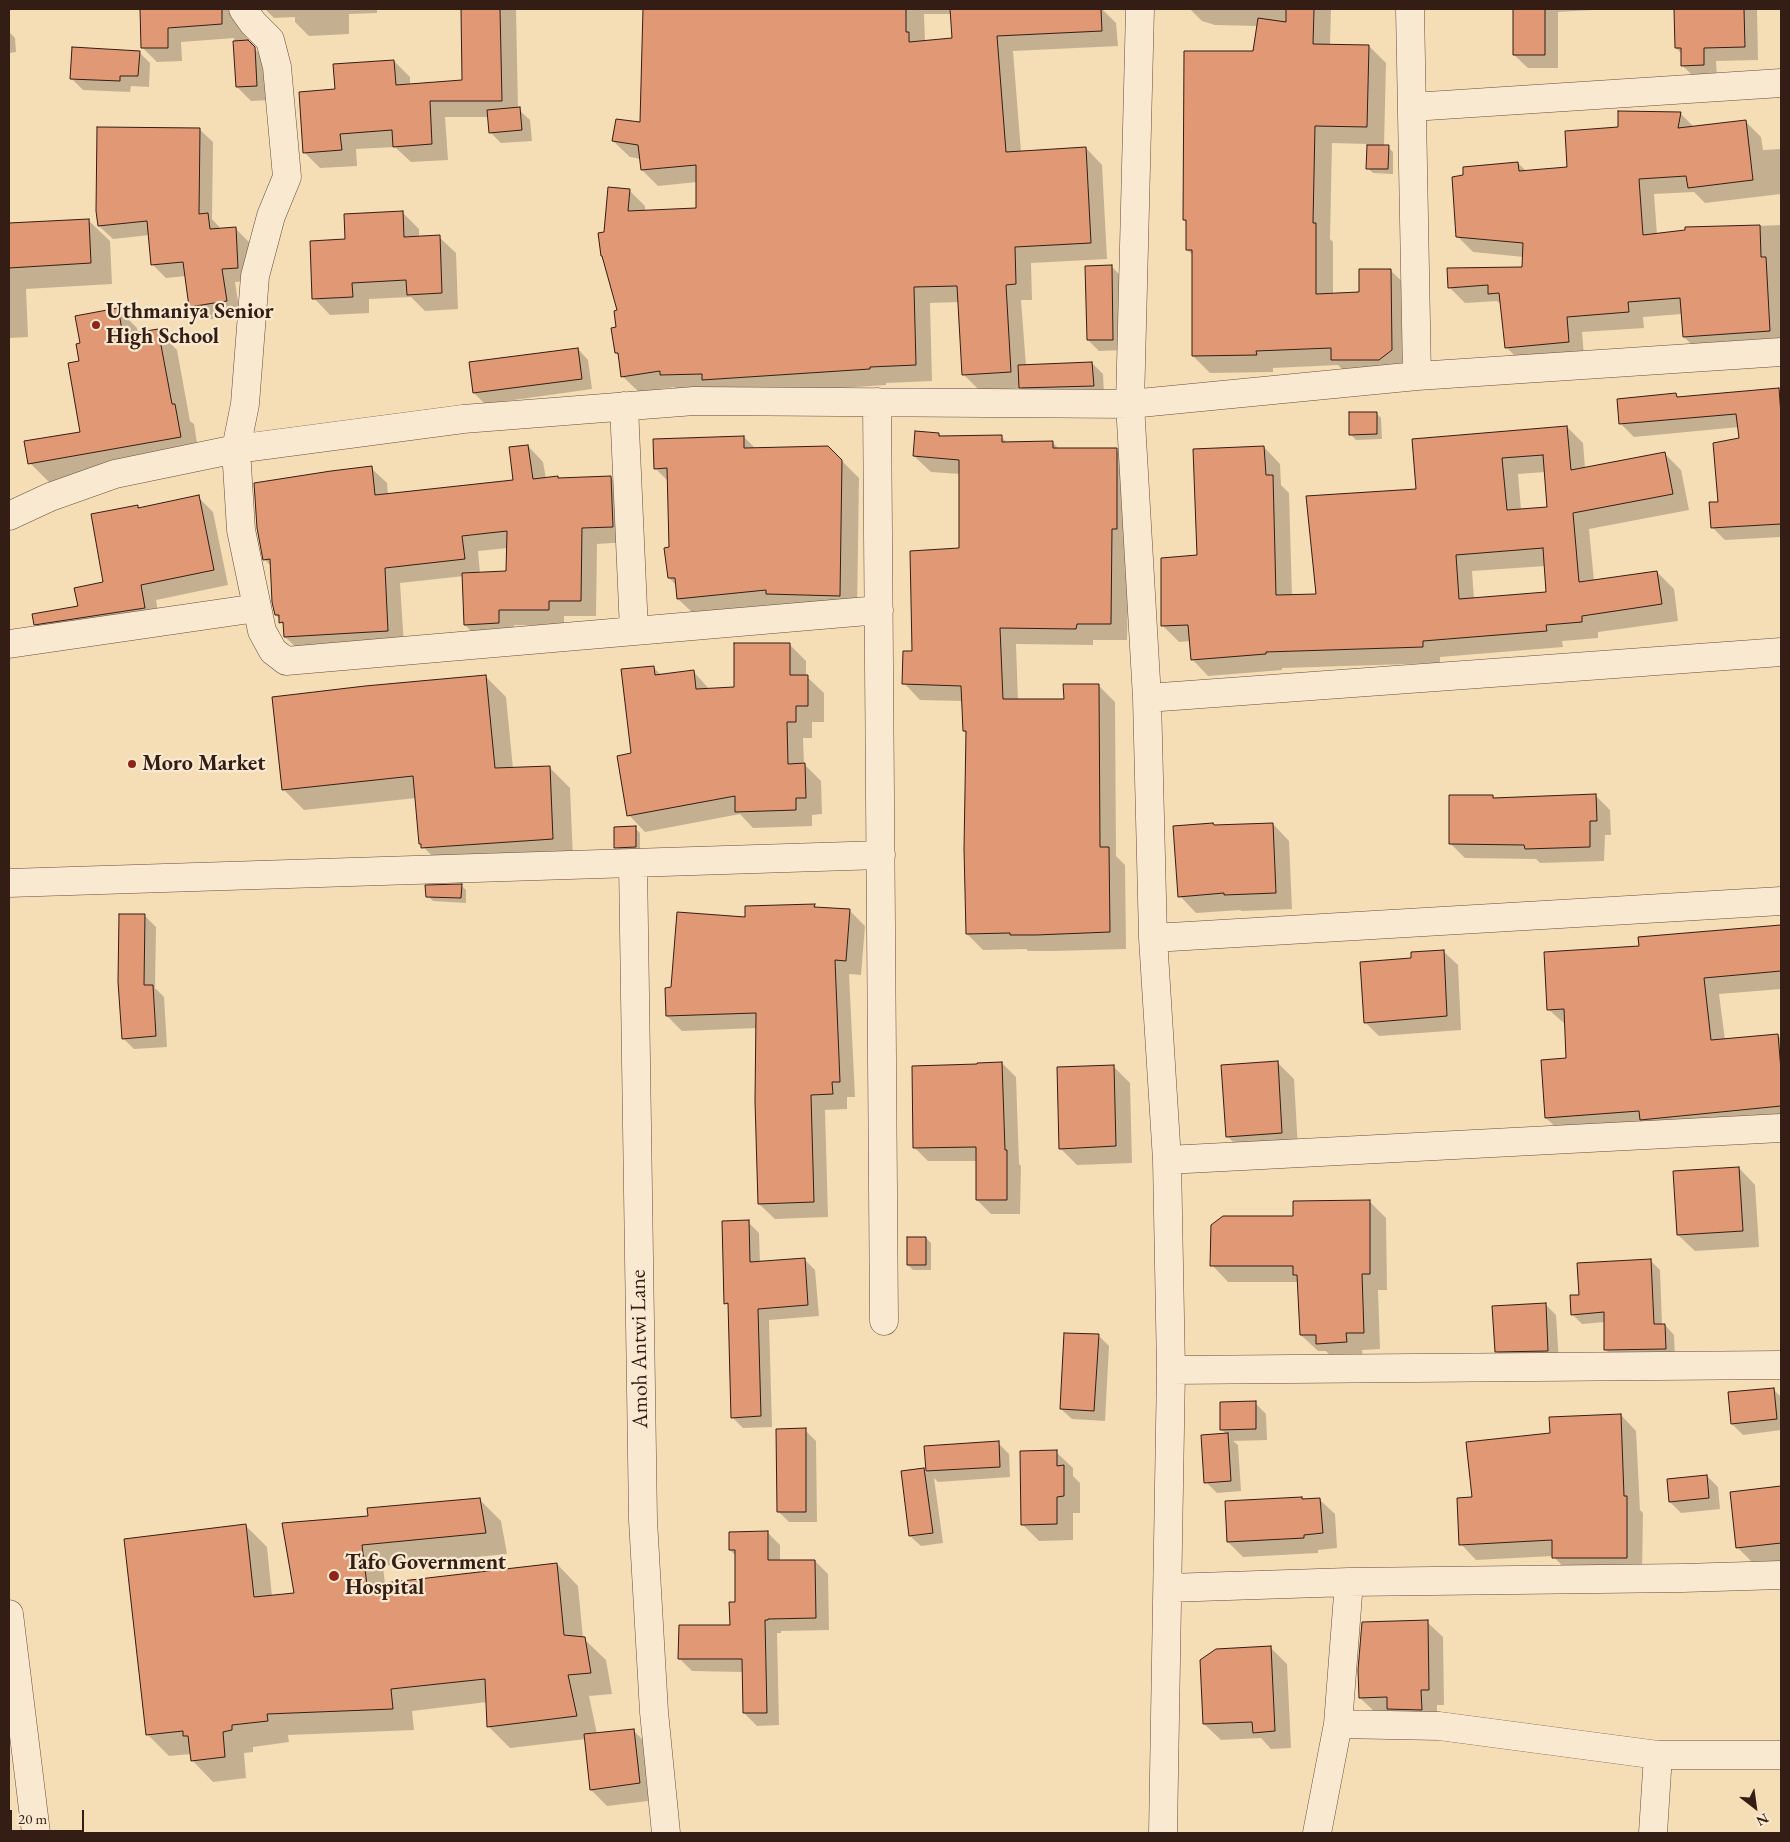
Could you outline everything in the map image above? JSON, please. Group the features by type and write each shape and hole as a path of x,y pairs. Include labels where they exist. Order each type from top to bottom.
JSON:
{"street":[{"path":"243,9 253,23 270,40 277,66 287,177 271,216 255,276 245,404 236,449 241,530 262,631 273,650 286,661 879,610"},
{"path":"1140,9 1130,404 1147,698 1153,938 1167,1160 1171,1370 1163,1833"},
{"path":"1410,9 1418,376"},
{"path":"1412,107 1781,83"},
{"path":"9,516 50,497 115,474 236,449 463,419 694,400 1130,404 1418,376 1781,352"},
{"path":"877,402 884,1321"},
{"path":"624,406 634,631"},
{"path":"9,644 257,608"},
{"path":"1147,698 1781,652"},
{"path":"9,883 881,855"},
{"name":"Amoh Antwi Lane","path":"633,863 643,1520 654,1712 666,1833"},
{"path":"1153,938 1781,901"},
{"path":"1167,1160 1781,1128"},
{"path":"1171,1370 1781,1365"},
{"path":"1168,1588 1349,1582 1781,1575"},
{"path":"1318,1833 1338,1724 1349,1582"},
{"path":"9,1614 36,1833"},
{"path":"1338,1724 1439,1726 1658,1756 1781,1754"},
{"path":"1653,1833 1658,1756"}],"building":[{"path":"140,9 222,9 222,24 168,28 168,48 141,48"},
{"path":"461,9 500,9 502,101 430,101 432,144 393,147 392,130 340,134 342,150 303,153 299,92 335,89 333,64 394,60 396,85 462,80"},
{"path":"643,9 906,9 906,32 909,32 909,42 952,38 950,9 1101,9 1102,31 997,36 1006,152 1086,147 1091,243 1015,247 1016,284 1006,285 1011,372 962,375 957,286 914,287 916,365 702,380 702,374 660,375 660,371 621,377 618,353 615,353 611,328 616,327 614,311 617,310 601,256 598,233 604,232 608,187 630,189 628,211 696,208 696,165 641,170 638,145 612,141 616,119 640,122"},
{"path":"1286,9 1314,9 1313,44 1369,45 1367,127 1315,126 1313,223 1316,223 1316,294 1359,292 1359,269 1391,269 1392,350 1379,360 1331,360 1331,348 1256,351 1257,355 1192,356 1192,250 1186,250 1186,220 1183,220 1184,51 1253,51 1258,18 1286,22"},
{"path":"1513,9 1545,9 1545,55 1513,55"},
{"path":"1674,9 1744,9 1745,47 1704,48 1704,65 1681,66 1681,48 1675,48"},
{"path":"248,40 255,47 257,86 236,87 233,41"},
{"path":"72,47 140,51 138,76 120,76 120,81 70,79"},
{"path":"520,107 522,130 489,133 487,110"},
{"path":"1618,111 1681,112 1678,128 1746,120 1753,180 1688,188 1686,176 1639,179 1643,235 1685,230 1685,227 1760,225 1761,257 1766,257 1770,331 1683,337 1680,298 1628,302 1629,312 1567,317 1569,342 1505,348 1499,293 1488,294 1488,285 1448,288 1447,268 1522,267 1523,243 1456,237 1452,177 1463,175 1463,167 1518,162 1519,171 1567,167 1565,131 1618,127"},
{"path":"97,127 200,128 199,214 208,213 210,229 236,227 238,268 222,269 227,301 189,307 183,262 151,265 147,221 98,226 96,211"},
{"path":"1367,145 1389,145 1388,169 1366,169"},
{"path":"403,211 404,237 440,235 442,293 407,295 406,280 352,283 353,297 312,299 310,241 345,239 344,214"},
{"path":"89,219 91,263 9,268 9,223"},
{"path":"1112,265 1113,340 1087,340 1085,266"},
{"path":"118,308 123,335 158,329 172,404 175,404 181,437 28,464 24,441 80,432 68,363 79,361 76,344 80,343 75,316"},
{"path":"578,348 582,379 473,393 469,362"},
{"path":"1092,362 1094,386 1019,388 1018,365"},
{"path":"1779,388 1781,415 1781,524 1711,528 1709,502 1718,502 1713,443 1739,438 1736,414 1619,424 1617,399 1676,393 1677,397"},
{"path":"1349,412 1377,412 1377,434 1349,435"},
{"path":"1567,426 1571,470 1665,452 1673,494 1573,513 1579,582 1657,571 1662,604 1582,616 1582,622 1546,625 1547,631 1423,641 1423,647 1266,652 1266,654 1191,660 1188,625 1161,626 1161,558 1197,555 1193,449 1264,446 1266,475 1273,475 1276,595 1316,594 1306,496 1416,489 1412,439","holes":["1543,455 1547,507 1507,510 1502,458","1543,548 1546,592 1459,599 1456,555"]},
{"path":"915,431 939,433 939,436 1002,435 1002,442 1053,441 1053,448 1117,448 1117,529 1112,529 1111,624 1077,624 1076,629 1000,628 1003,699 1064,699 1063,684 1099,684 1100,847 1109,847 1110,932 1036,935 1010,935 1010,933 966,934 964,849 966,731 963,731 961,686 902,684 903,651 912,651 910,551 959,548 959,460 913,456"},
{"path":"744,436 744,448 828,446 842,460 840,596 766,594 766,590 677,599 675,578 668,578 664,548 669,547 667,468 654,469 653,439"},
{"path":"528,445 533,479 558,476 558,478 611,476 613,527 582,528 581,601 549,601 549,610 499,610 499,623 464,625 462,573 506,571 507,531 462,536 465,559 385,568 388,631 284,637 283,622 279,623 279,615 275,615 272,602 270,559 263,560 257,528 254,483 372,466 375,495 513,480 509,447"},
{"path":"199,495 214,570 141,585 145,608 34,625 32,614 78,606 74,588 103,582 91,514 138,505 138,508"},
{"path":"734,643 790,643 790,675 808,675 808,706 796,706 796,722 787,722 788,764 805,763 806,798 796,798 796,810 735,812 735,796 627,816 617,756 631,753 621,669 654,666 655,675 694,670 696,689 734,687"},
{"path":"486,675 495,768 550,766 553,839 421,848 421,844 419,844 413,776 282,790 272,697"},
{"path":"1596,794 1597,821 1590,821 1590,847 1525,849 1524,845 1449,844 1449,795 1493,795 1493,798"},
{"path":"1213,823 1214,825 1273,823 1276,893 1224,895 1224,893 1178,897 1173,826"},
{"path":"636,826 636,847 614,848 614,827"},
{"path":"462,884 461,898 426,897 425,885"},
{"path":"815,904 814,907 850,909 846,961 835,960 840,1082 832,1082 833,1094 811,1095 814,1202 758,1204 755,1101 756,1013 666,1016 665,988 671,987 677,912 745,917 745,906"},
{"path":"119,914 145,914 144,985 153,985 156,1036 122,1039 118,982"},
{"path":"1781,925 1781,971 1704,978 1711,1040 1778,1034 1781,1106 1640,1120 1639,1111 1545,1118 1541,1060 1566,1058 1564,1009 1547,1010 1544,952 1639,946 1638,937"},
{"path":"1444,950 1447,1016 1364,1023 1360,962 1411,958 1411,952"},
{"path":"1278,1061 1282,1133 1226,1137 1221,1065"},
{"path":"1002,1062 1005,1150 1007,1150 1007,1200 976,1200 976,1147 913,1148 912,1066"},
{"path":"1114,1065 1116,1146 1059,1149 1057,1067"},
{"path":"1739,1167 1743,1231 1677,1235 1673,1171"},
{"path":"1370,1200 1370,1274 1362,1274 1364,1333 1346,1333 1347,1342 1316,1344 1316,1335 1300,1335 1297,1275 1293,1275 1293,1266 1210,1266 1211,1225 1223,1216 1293,1216 1293,1201"},
{"path":"749,1220 750,1262 805,1258 808,1305 758,1309 761,1416 731,1418 728,1303 724,1304 722,1221"},
{"path":"907,1237 926,1237 926,1265 907,1265"},
{"path":"1651,1259 1654,1324 1665,1324 1666,1349 1604,1350 1604,1312 1571,1315 1570,1295 1579,1295 1577,1263"},
{"path":"1546,1303 1548,1351 1495,1352 1492,1306"},
{"path":"1064,1333 1099,1334 1094,1411 1060,1409"},
{"path":"1774,1388 1777,1419 1731,1424 1728,1392"},
{"path":"1256,1401 1256,1429 1220,1430 1220,1402"},
{"path":"1621,1414 1624,1496 1627,1496 1627,1558 1552,1558 1552,1540 1459,1545 1457,1498 1472,1497 1466,1442 1550,1433 1549,1417"},
{"path":"806,1428 806,1512 777,1512 776,1429"},
{"path":"1228,1433 1231,1481 1204,1483 1201,1435"},
{"path":"999,1441 1000,1467 926,1471 924,1446"},
{"path":"1057,1450 1057,1466 1064,1465 1064,1496 1057,1497 1057,1524 1021,1525 1020,1451"},
{"path":"924,1468 933,1533 909,1536 901,1471"},
{"path":"1707,1475 1709,1498 1669,1502 1667,1479"},
{"path":"1781,1486 1781,1543 1736,1548 1730,1492"},
{"path":"1302,1497 1302,1499 1320,1498 1323,1533 1304,1535 1304,1538 1227,1542 1225,1501"},
{"path":"480,1498 486,1533 362,1545 367,1585 557,1563 564,1635 585,1637 591,1673 568,1675 577,1716 487,1727 485,1679 391,1689 393,1709 267,1714 268,1721 232,1725 232,1730 223,1732 225,1757 191,1761 188,1736 183,1736 183,1731 146,1735 124,1539 246,1524 254,1597 294,1593 282,1523 368,1516 367,1508"},
{"path":"768,1531 768,1560 815,1560 816,1618 765,1620 767,1713 743,1713 742,1659 678,1659 679,1625 730,1625 729,1602 735,1602 735,1550 729,1550 729,1532"},
{"path":"1428,1620 1429,1690 1421,1690 1422,1710 1387,1709 1387,1697 1359,1698 1358,1670 1362,1622"},
{"path":"1271,1646 1275,1731 1253,1733 1252,1722 1203,1724 1200,1660 1216,1649"},
{"path":"634,1729 640,1783 590,1790 584,1734"}],"place":[{"name":"Uthmaniya Senior High School","path":"96,325"},
{"name":"Moro Market","path":"132,764"},
{"name":"Tafo Government Hospital","path":"334,1576"}]}
